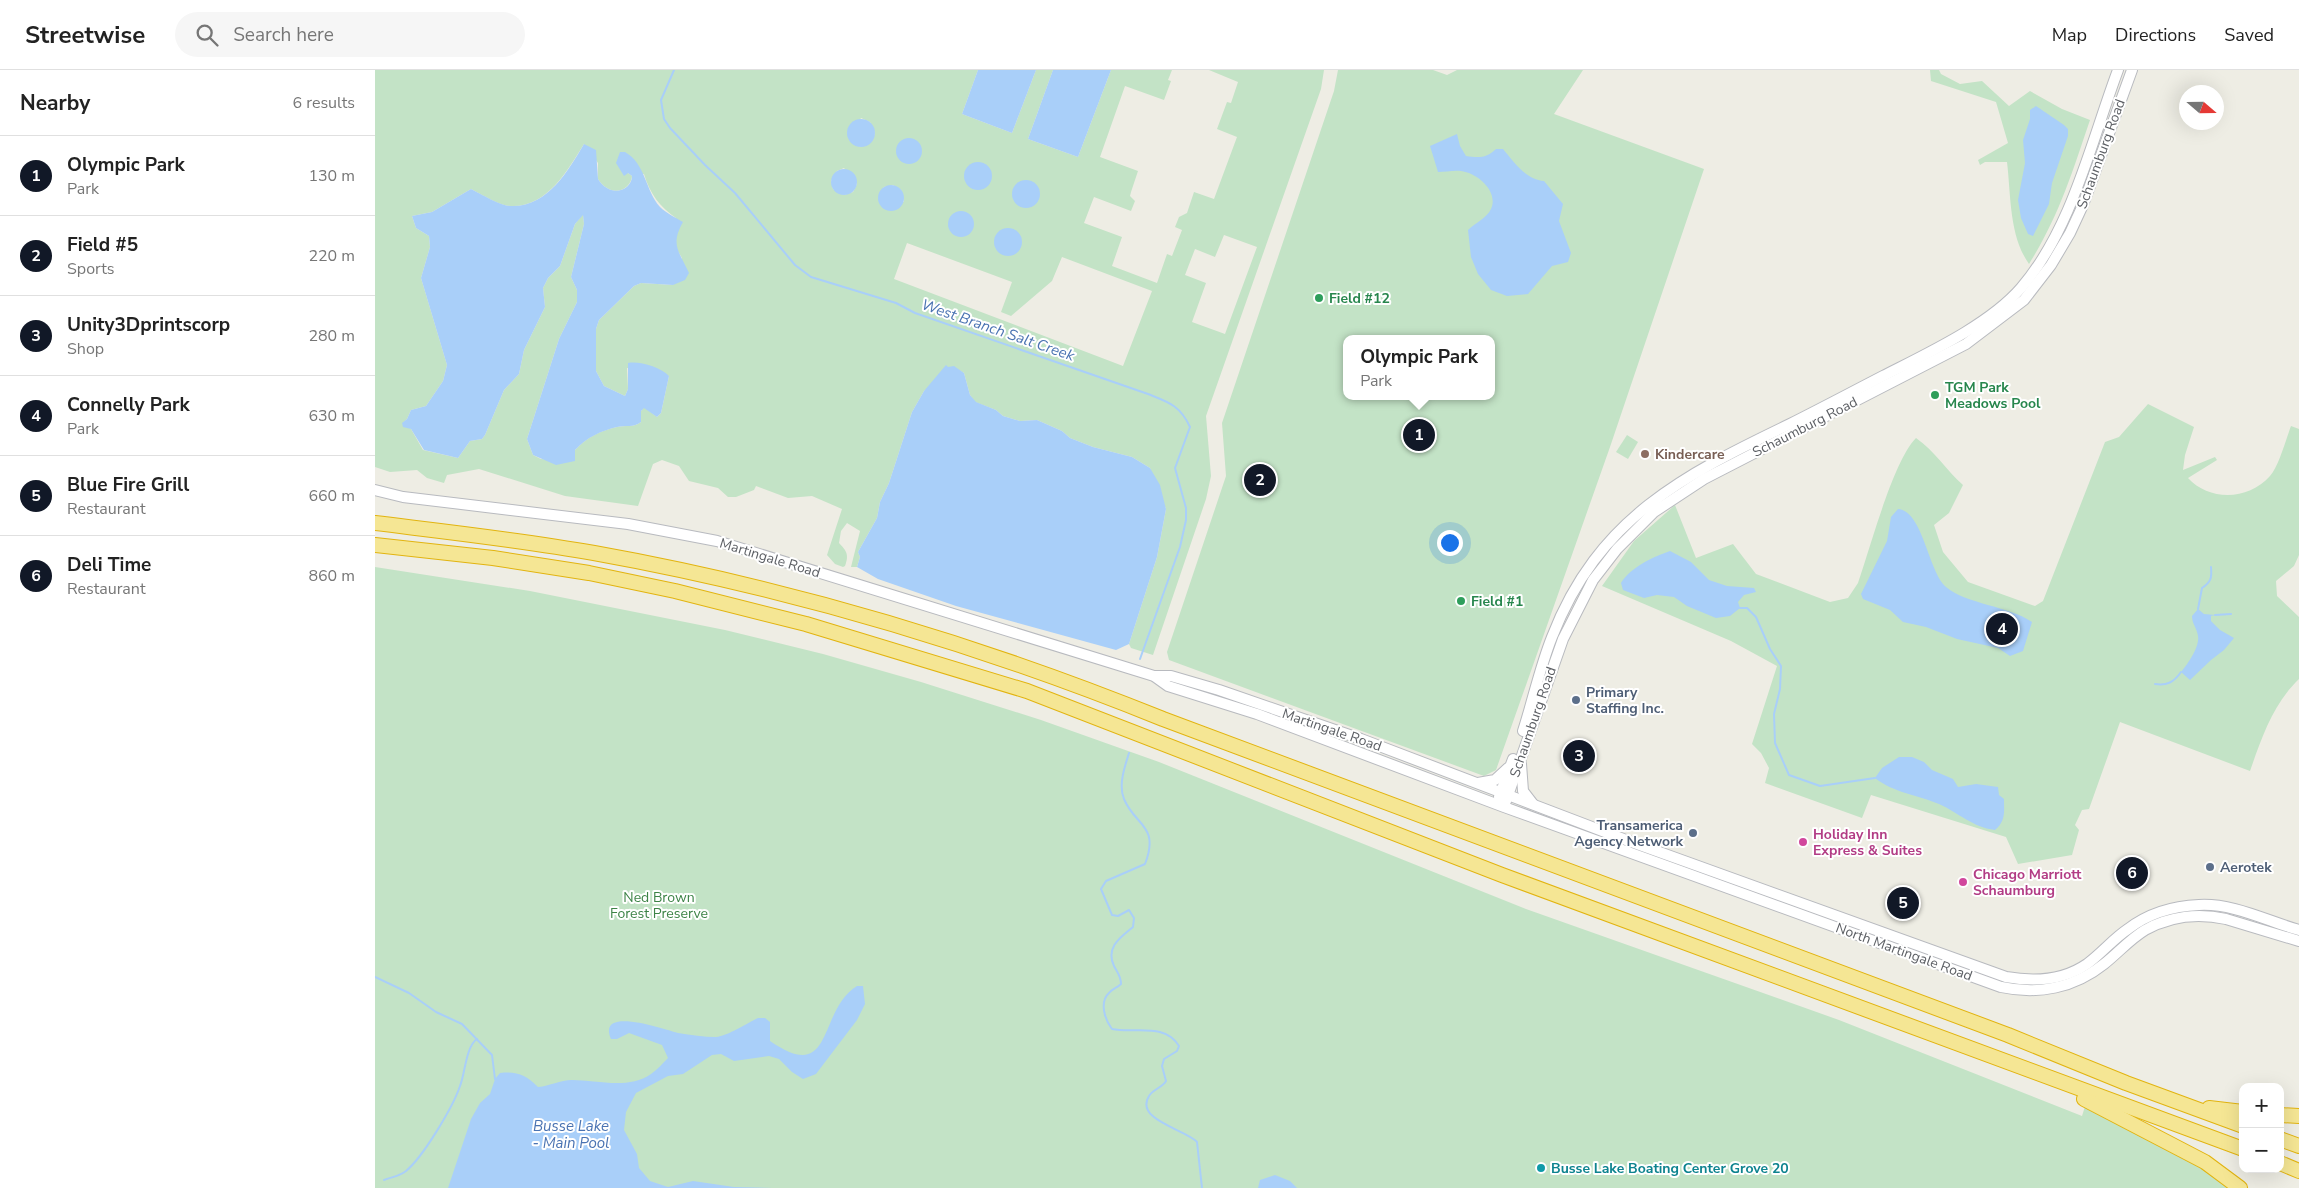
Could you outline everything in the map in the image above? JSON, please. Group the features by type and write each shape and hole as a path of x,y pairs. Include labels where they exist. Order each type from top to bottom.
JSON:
{"highway":[{"path":"375,523 498,538 594,553 759,588 891,622 1101,694 1163,719 2008,1035 2185,1106 2239,1125"},
{"path":"375,545 493,558 589,573 675,591 807,624 1027,691 1502,875 2239,1148"},
{"path":"2039,1075 2205,1162 2240,1188"},
{"path":"2185,1106 2239,1112"},
{"path":"2284,1116 2299,1116"},
{"path":"2284,1140 2299,1146"},
{"path":"2284,1164 2299,1170"}],"street":[{"name":"Schaumburg Road","path":"1504,794 1510,766 1552,636 1579,582 1616,534 1636,515 1678,482 1717,459 1835,402 1939,347 1981,321 2012,297 2036,268 2057,233 2118,70"},
{"name":"Schaumburg Road","path":"1500,805 1521,757 1554,661 1581,600 1603,566 1641,524 1665,504 1704,479 1966,344 2024,300 2061,249 2077,219 2131,70"},
{"name":"Martingale Road","path":"375,490 403,497 628,524 717,541 1154,676 1171,676 1219,690 1361,739 1504,794"},
{"name":"Martingale Road","path":"1154,676 1168,686 1257,714 1500,805"},
{"path":"1521,757 1523,791 1533,804"},
{"path":"1478,783 1495,780 1510,766"},
{"name":"North Martingale Road","path":"1504,794 1864,926 2013,978 2046,979 2059,977 2079,969 2136,924 2167,910 2185,906 2216,906 2299,930"},
{"name":"North Martingale Road","path":"1500,805 2013,990 2045,990 2073,982 2096,971 2146,930 2159,924 2188,916 2208,916 2226,919 2299,941"}],"green space":[{"path":"375,70 978,70 962,114 1012,133 1036,70 1053,70 1028,139 1078,157 1111,70 1172,70 1168,80 1171,81 1164,100 1125,86 1100,157 1138,171 1130,196 1135,201 1131,211 1094,197 1084,223 1122,237 1112,266 1157,283 1167,254 1172,256 1182,230 1175,227 1179,217 1187,213 1194,192 1214,199 1237,137 1217,129 1227,102 1231,103 1238,82 1209,70 1324,70 1321,89 1206,416 1211,476 1206,499 1153,655 1131,648 1129,644 1157,557 1166,509 1150,468 1132,457 1093,447 1070,438 1062,431 1037,420 1020,421 1003,416 996,410 975,402 970,395 964,373 957,369 924,391 912,412 889,483 880,502 877,518 858,552 860,557 857,567 851,567 860,531 847,523 841,531 839,543 847,553 845,566 835,564 827,555 842,509 812,496 788,498 756,486 754,490 736,497 728,497 718,488 689,481 679,466 662,460 653,464 638,506 565,496 479,469 447,475 444,483 427,478 417,470 390,472 375,467","holes":["861,118 870,122 875,133 872,141 860,147 849,140","584,144 598,163 598,179 604,186 615,191 623,189 631,180 632,176 628,173 644,174 649,188 656,199 676,218 676,248 682,258 673,285 641,283 634,286 599,320 596,329 596,371 604,386 625,396 628,389 627,368 669,376 661,413 657,417 644,407 641,411 641,422 632,426 620,426 589,438 575,450 575,461 541,459 533,455 527,439 559,339 577,302 577,290 571,277 584,224 583,214 575,224 560,266 548,278 543,288 545,307 524,350 519,374 504,390 485,435 482,439 470,441 458,458 423,450 411,429 403,423 411,410 426,406 443,381 447,365 421,278 430,247 429,236 416,228 412,216 432,212 471,189 501,204 510,206 523,205 535,201 555,186","844,168 857,184 853,192 844,195 833,189 831,181 837,171","893,185 901,190 904,202 879,194 884,187","1005,229 1017,232 1004,255 997,250 998,234","1224,235 1257,247 1225,334 1192,322 1206,283 1185,275 1195,249 1215,257","907,243 1012,282 1001,312 1011,316 1052,281 1062,257 1152,291 1123,366 894,279"]},
{"path":"1338,70 1433,70 1447,75 1457,70 1583,70 1554,114 1704,169 1610,447 1496,770 1484,776 1169,660 1167,652 1226,476 1222,423 1334,91"},
{"path":"1930,70 1939,70 1941,74 1960,84 1982,81 2009,106 2030,91 2062,109 2090,120 2057,211 2029,264 2022,253 2014,228 2007,162 1985,162 1980,165 1978,160 2008,143 1996,102 1931,81"},
{"path":"2148,404 2194,427 2185,455 2183,470 2215,457 2217,460 2188,478 2197,486 2217,494 2240,494 2261,484 2273,472 2291,426 2299,429 2299,555 2294,566 2276,581 2277,596 2299,617 2299,679 2275,710 2250,771 2120,722 2089,809 2082,810 2075,825 2079,830 2072,855 2018,864 2006,837 1871,795 1862,818 1765,783 1769,768 1761,753 1752,744 1777,666 1731,641 1602,586 1634,541 1675,505 1696,558 1733,544 1756,574 1830,602 1848,598 1858,583 1883,506 1899,466 1907,449 1916,438 1963,485 1949,513 1934,525 1943,552 1968,582 2035,606 2043,601 2105,442 2119,437"},
{"path":"1627,435 1638,442 1628,459 1616,452"},
{"name":"Ned Brown Forest Preserve","path":"375,567 530,591 725,630 823,654 921,682 1041,720 1159,762 1526,909 1839,1020 2082,1116 2087,1100 2240,1188 375,1188"}],"water":[{"path":"978,70 1036,70 1012,133 962,114"},
{"path":"1053,70 1111,70 1078,157 1028,139"},
{"path":"2036,106 2064,125 2068,129 2068,136 2052,183 2049,204 2033,236 2028,234 2021,218 2018,200 2025,163 2023,140 2030,119 2030,110"},
{"path":"861,119 871,123 875,133 871,143 861,147 851,143 847,133 851,123"},
{"path":"1457,134 1460,146 1466,156 1483,157 1496,149 1503,149 1526,174 1544,181 1563,204 1559,221 1571,253 1568,262 1552,266 1528,294 1507,296 1491,290 1478,274 1471,257 1468,230 1489,212 1493,202 1492,196 1485,184 1474,175 1461,171 1438,172 1430,146"},
{"path":"909,138 918,142 922,151 918,160 909,164 900,160 896,151 900,142"},
{"path":"584,144 596,150 598,179 604,186 615,191 627,187 629,184 632,176 628,173 624,176 616,163 620,152 625,152 637,163 660,207 683,222 677,237 677,248 689,273 685,280 673,285 641,283 634,286 599,320 596,329 596,371 604,386 625,396 628,389 628,363 650,365 669,376 661,413 657,417 644,408 641,411 641,422 638,424 605,430 584,441 575,450 575,461 556,465 533,455 527,439 559,339 577,302 577,290 571,277 584,224 583,215 575,224 560,266 548,278 543,288 545,307 524,350 519,374 504,390 485,435 482,439 470,441 458,458 424,450 411,429 403,427 402,423 407,419 411,410 426,406 443,381 447,365 421,278 430,247 429,236 416,228 412,216 432,212 471,189 496,202 510,206 523,205 535,201 555,186"},
{"path":"978,162 988,166 992,176 988,186 978,190 968,186 964,176 968,166"},
{"path":"844,169 853,173 857,182 853,191 844,195 835,191 831,182 835,173"},
{"path":"1026,180 1036,184 1040,194 1036,204 1026,208 1016,204 1012,194 1016,184"},
{"path":"891,185 900,189 904,198 900,207 891,211 882,207 878,198 882,189"},
{"path":"961,211 970,215 974,224 970,233 961,237 952,233 948,224 952,215"},
{"path":"1008,228 1018,232 1022,242 1018,252 1008,256 998,252 994,242 998,232"},
{"path":"946,365 948,367 954,366 964,373 970,395 976,402 996,410 1003,416 1020,421 1037,420 1062,431 1070,438 1093,447 1132,457 1150,468 1160,485 1166,509 1157,557 1129,644 1116,650 956,606 878,579 857,567 860,557 858,552 877,518 880,502 889,483 912,412 924,391"},
{"path":"1898,509 1907,512 1914,520 1934,568 1946,587 1954,593 2012,612 2032,622 2023,651 2010,656 1998,648 1957,639 1926,627 1903,622 1890,610 1863,599 1861,594 1887,541 1891,517"},
{"path":"1670,551 1691,562 1709,580 1727,586 1754,588 1756,592 1744,595 1738,602 1740,608 1730,616 1716,618 1687,606 1674,597 1657,595 1644,598 1623,590 1621,583 1636,567"},
{"path":"2198,609 2204,614 2215,615 2211,616 2211,621 2220,630 2234,638 2224,650 2190,680 2181,672 2190,660 2197,645 2198,636 2192,616"},
{"path":"1899,757 1912,757 1924,762 1932,770 1953,779 1958,787 1976,784 1998,787 1999,795 2004,799 2004,816 1999,827 1995,830 1979,826 1939,804 1890,787 1875,778 1882,768"},
{"name":"Busse Lake - Main Pool","path":"857,986 863,986 865,1004 857,1020 816,1074 803,1079 792,1072 779,1059 769,1056 734,1061 721,1054 712,1055 683,1074 668,1076 636,1093 626,1112 624,1130 637,1154 639,1168 650,1181 668,1187 693,1181 734,1187 773,1188 448,1188 471,1119 480,1103 490,1094 495,1079 500,1073 521,1075 538,1087 568,1080 622,1083 642,1079 668,1058 662,1045 629,1033 617,1039 611,1039 609,1029 613,1023 622,1021 648,1025 678,1033 716,1037 732,1032 758,1018 765,1018 770,1022 770,1041 791,1053 805,1055 816,1050 844,997"},
{"path":"1275,1175 1290,1181 1297,1188 1258,1188 1260,1180"}],"waterway":[{"name":"West Branch Salt Creek","path":"674,70 661,100 664,119 670,128 705,165 735,193 795,265 811,277 896,303 915,313 1148,394 1173,405 1182,414 1190,427 1175,468 1186,508 1186,520 1180,547 1140,659"},
{"path":"2198,609 2202,588 2210,579 2211,567"},
{"path":"1740,608 1747,608 1756,617 1770,649 1781,666 1780,689 1774,714 1775,743 1789,775 1820,786 1875,778"},
{"path":"2215,615 2231,614"},
{"path":"2155,684 2170,683 2181,672"},
{"name":"West Branch Salt Creek","path":"1129,753 1123,776 1122,794 1129,808 1148,833 1150,841 1145,864 1106,881 1101,889 1112,915 1118,916 1129,910 1134,918 1133,927 1119,939 1111,953 1114,966 1120,976 1121,984 1106,997 1104,1011 1112,1029 1157,1031 1166,1034 1179,1046 1177,1051 1164,1059 1162,1066 1166,1081 1149,1096 1146,1104 1149,1112 1155,1118 1197,1142 1202,1188"},
{"path":"375,977 409,993 436,1012 462,1024 492,1055 495,1079"},
{"path":"384,1180 406,1171 429,1143 456,1095 462,1081 470,1048 477,1039"}],"place":[{"name":"Field #12","path":"1319,298"},
{"name":"TGM Park Meadows Pool","path":"1935,395"},
{"name":"Olympic Park","path":"1419,435"},
{"name":"Kindercare","path":"1645,454"},
{"name":"Field #5","path":"1260,480"},
{"name":"Field #1","path":"1461,601"},
{"name":"Connelly Park","path":"2002,629"},
{"name":"Primary Staffing Inc.","path":"1576,700"},
{"name":"Unity3Dprintscorp","path":"1579,756"},
{"name":"Transamerica Agency Network","path":"1693,833"},
{"name":"Holiday Inn Express & Suites","path":"1803,842"},
{"name":"Aerotek","path":"2210,867"},
{"name":"Deli Time","path":"2132,873"},
{"name":"Chicago Marriott Schaumburg","path":"1963,882"},
{"name":"Blue Fire Grill","path":"1903,903"},
{"name":"Busse Lake Boating Center Grove 20","path":"1541,1168"}]}
